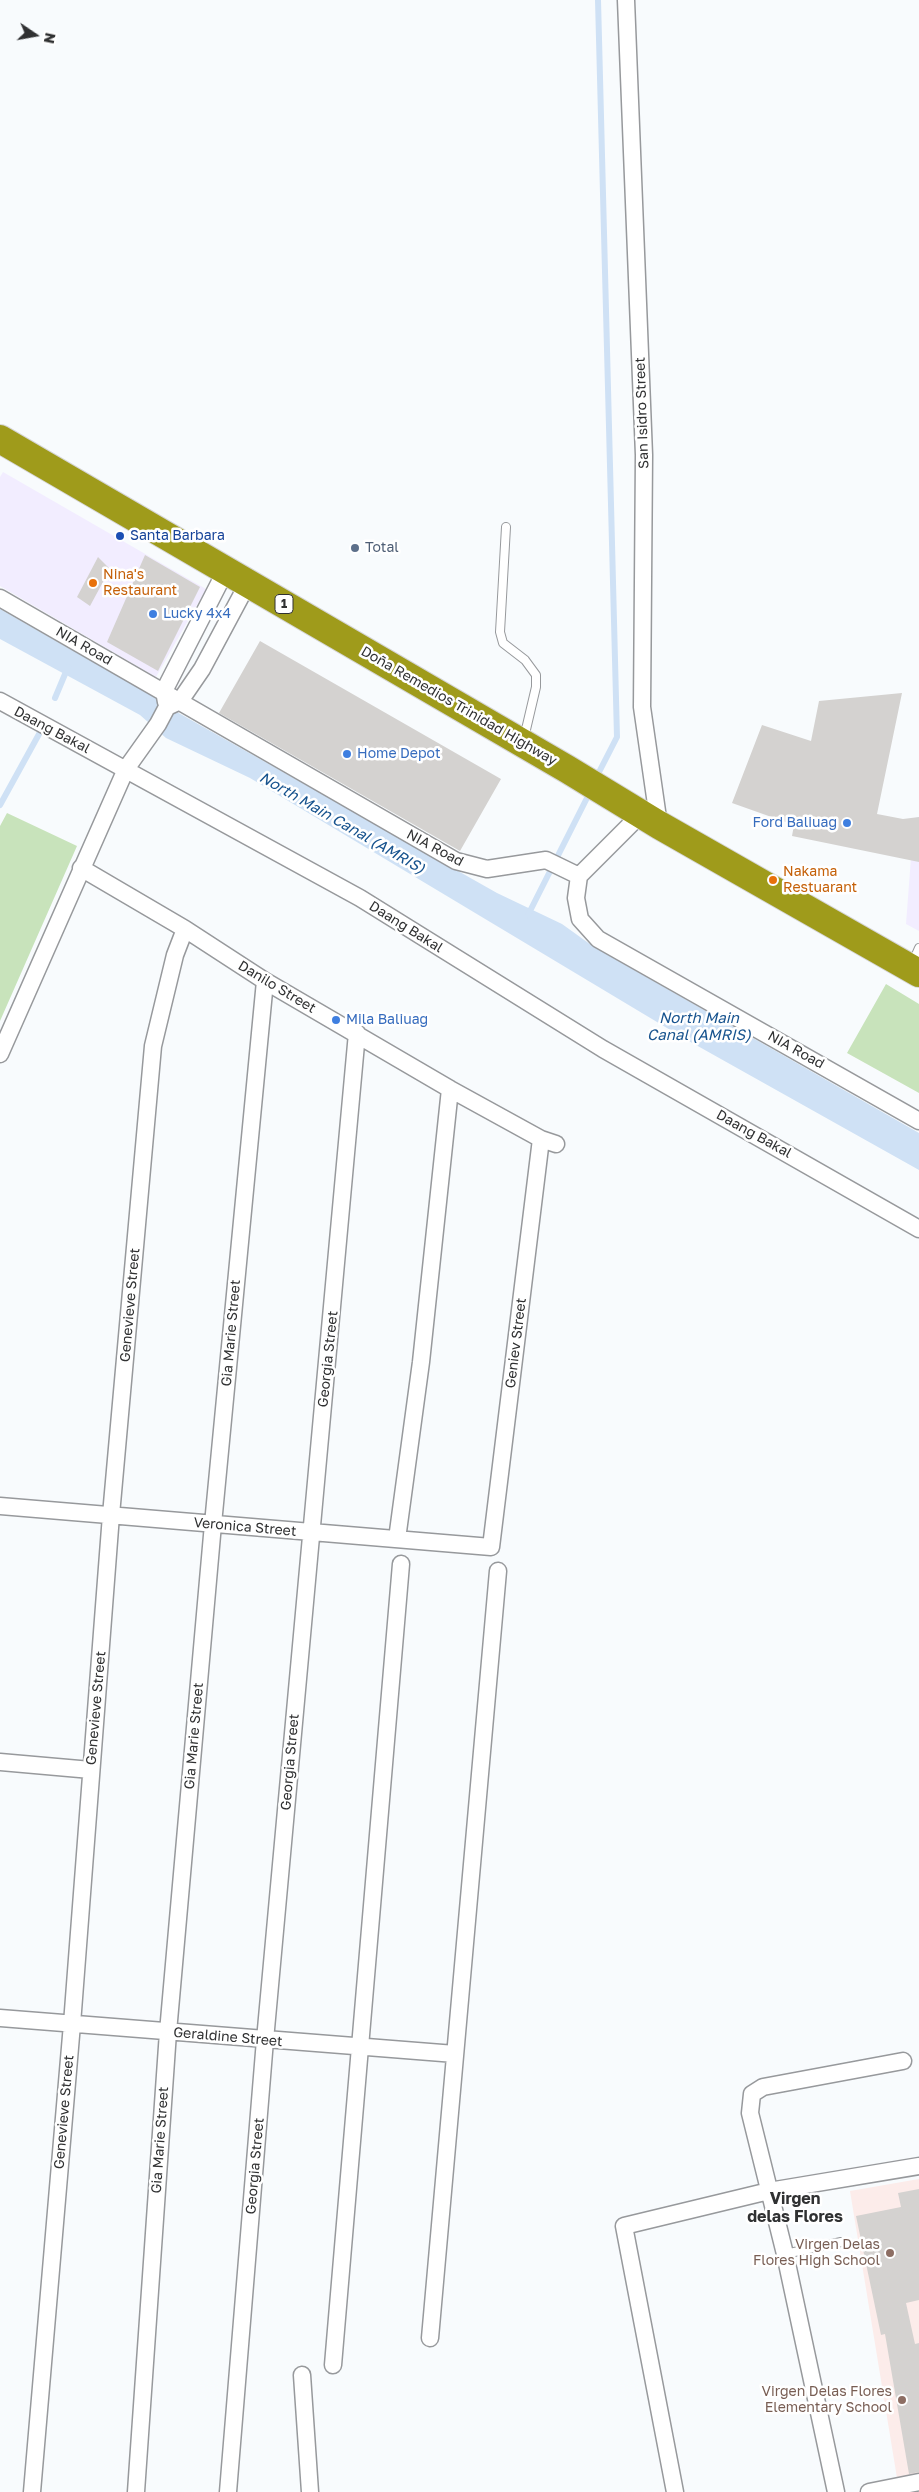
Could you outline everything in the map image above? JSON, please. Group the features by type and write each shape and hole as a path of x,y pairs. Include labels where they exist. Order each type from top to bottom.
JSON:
{"highway":[{"name":"Doña Remedios Trinidad Highway","path":"0,439 568,769 641,814 916,963"}],"street":[{"name":"San Isidro Street","path":"626,0 644,455 641,814"},
{"path":"0,1054 126,770 158,724 237,577"},
{"path":"171,700 202,668 237,577"},
{"name":"NIA Road","path":"0,598 171,700 456,861 487,869 554,864 578,876 576,898 580,918 598,939 919,1121"},
{"name":"Daang Bakal","path":"0,701 360,898 602,1049 805,1162 919,1229"},
{"path":"578,876 641,814"},
{"name":"Danilo Street","path":"81,868 184,929 265,981 450,1089 548,1141"},
{"name":"Genevieve Street","path":"32,2492 72,2024 111,1515 153,1046 184,929"},
{"name":"Gia Marie Street","path":"136,2492 168,2032 213,1524 265,981"},
{"name":"Georgia Street","path":"228,2492 265,2040 357,1033"},
{"path":"397,1539 421,1362 450,1089"},
{"name":"Geniev Street","path":"491,1547 548,1141"},
{"name":"Veronica Street","path":"0,1506 491,1547"},
{"path":"333,2365 401,1564"},
{"path":"430,2338 498,1572"},
{"path":"0,1762 91,1770"},
{"name":"Geraldine Street","path":"0,2018 360,2048 455,2054"},
{"path":"836,2492 785,2254 750,2113 752,2094 763,2087 903,2061"},
{"path":"675,2492 624,2226 769,2192 919,2166"},
{"path":"302,2375 310,2492"},
{"path":"869,2492 919,2482"}],"lane":[{"path":"506,526 500,632 503,643 525,660 536,675 536,687 522,744"},
{"path":"785,2254 841,2242"}],"shaded area":[{"path":"3,472 206,589 156,677 0,586 0,477"},
{"path":"919,817 919,931 906,924 914,818"},
{"path":"919,2179 919,2474 897,2478 850,2191"}],"green space":[{"path":"7,813 77,846 0,1021 0,826"},
{"path":"886,984 919,1004 919,1093 847,1053"}],"water":[{"name":"North Main Canal (AMRIS)","path":"0,609 112,673 154,694 168,707 497,893 562,924 594,947 919,1133 919,1170 687,1040 250,778 166,738 140,715 0,639"}],"building":[{"name":"Lucky 4x4","path":"145,555 200,587 158,671 107,642"},
{"name":"Nina's Restaurant","path":"98,557 110,569 90,606 77,597"},
{"path":"260,641 501,779 460,851 219,713"},
{"path":"902,693 877,814 903,819 919,817 919,862 792,836 794,825 732,803 762,725 811,741 819,701"},
{"name":"Virgen Delas Flores High School","path":"919,2189 919,2300 906,2303 915,2344 919,2343 919,2472 909,2474 885,2334 881,2335 856,2216 901,2207 898,2193"}],"waterway":[{"path":"596,778 617,737 598,0"},
{"path":"55,698 68,667"},
{"path":"0,805 44,725"},
{"path":"528,915 591,790"}],"place":[{"name":"Santa Barbara","path":"120,536"},
{"name":"Total","path":"355,548"},
{"name":"Nina's Restaurant","path":"93,583"},
{"name":"Lucky 4x4","path":"153,614"},
{"name":"Home Depot","path":"347,754"},
{"name":"Ford Baliuag","path":"847,823"},
{"name":"Nakama Restuarant","path":"773,880"},
{"name":"Mila Baliuag","path":"336,1020"},
{"name":"Virgen Delas Flores High School","path":"890,2253"},
{"name":"Virgen Delas Flores Elementary School","path":"902,2400"}],"district":[{"name":"Virgen delas Flores","path":"795,2208"}]}
